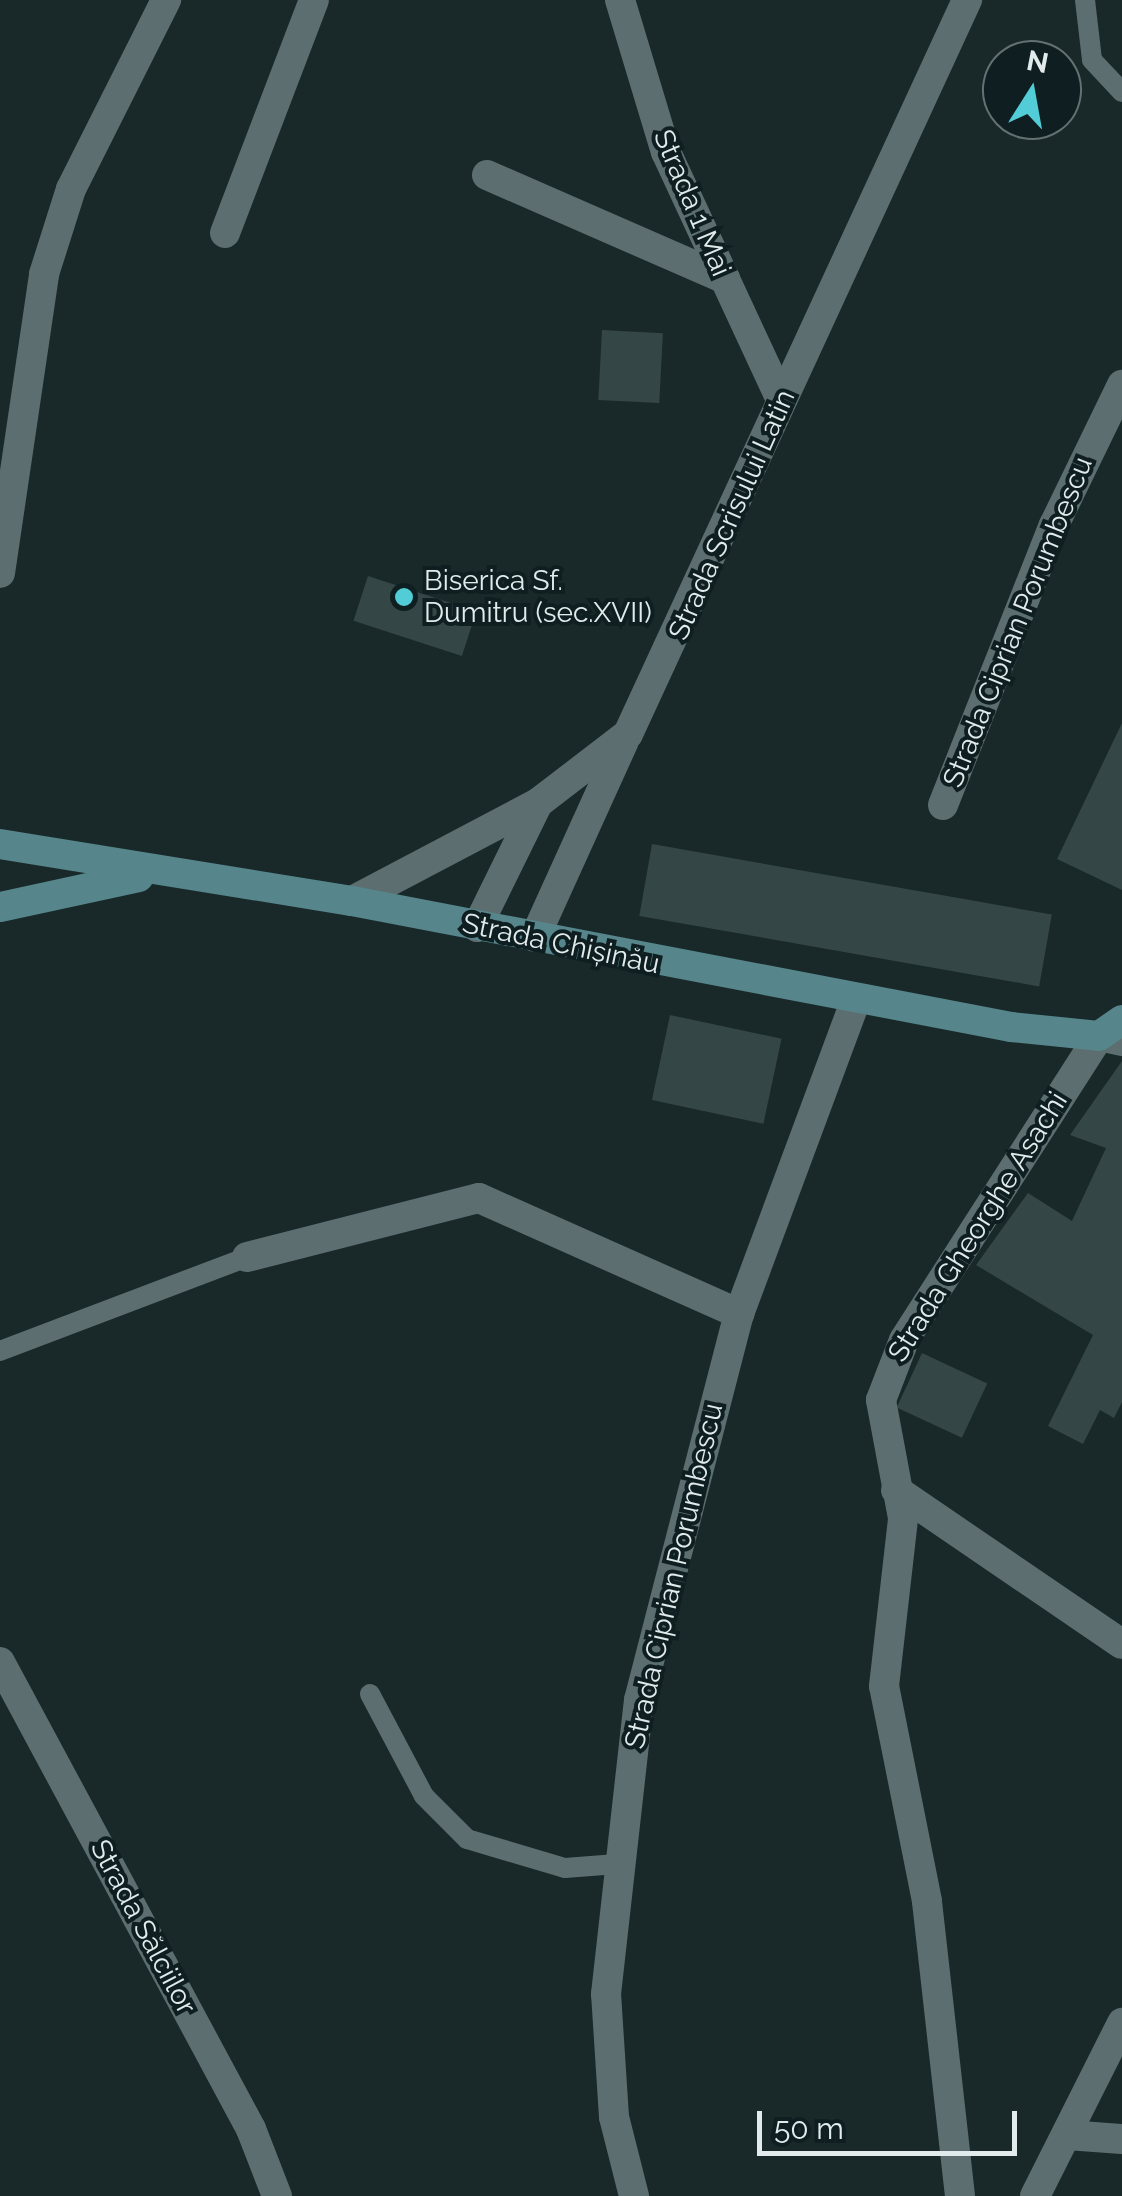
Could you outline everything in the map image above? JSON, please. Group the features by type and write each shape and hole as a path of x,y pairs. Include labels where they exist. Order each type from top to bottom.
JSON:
{"main road":[{"name":"Strada Chișinău","path":"0,844 352,901 856,1000 1114,1033"},
{"path":"0,907 167,873"}],"street":[{"path":"0,573 44,274 70,189 166,0"},
{"path":"224,233 314,0"},
{"name":"Strada 1 Mai","path":"620,0 666,152 782,400"},
{"name":"Strada Scrisului Latin","path":"352,901 538,803 628,734 967,0"},
{"path":"486,175 725,279"},
{"name":"Strada Ciprian Porumbescu","path":"943,806 1054,525 1122,385"},
{"path":"535,936 628,734"},
{"path":"477,926 538,803"},
{"name":"Strada Ciprian Porumbescu","path":"634,2196 614,2117 606,1994 617,1864 639,1700 739,1314 856,1000"},
{"name":"Strada Gheorghe Asachi","path":"960,2196 927,1901 884,1686 903,1518 881,1428 887,1371 1114,1033"},
{"path":"246,1258 479,1198 739,1314"},
{"path":"896,1490 1122,1644"},
{"name":"Strada Sălciilor","path":"0,1662 251,2129 278,2196"},
{"path":"1036,2196 1122,2023"},
{"path":"1067,2135 1122,2139"}],"lane":[{"path":"1086,0 1092,60 1122,92"},
{"path":"0,1352 246,1258"},
{"path":"370,1694 424,1796 467,1839 565,1868 617,1864"}],"building":[{"path":"602,330 663,333 659,403 598,400"},
{"path":"368,576 476,611 462,656 353,621"},
{"path":"1122,723 1122,890 1057,859"},
{"path":"652,844 1052,915 1039,986 639,916"},
{"path":"670,1015 782,1039 763,1124 652,1100"},
{"path":"1122,1061 1122,1402 1114,1418 1100,1410 1083,1444 1048,1426 1093,1335 976,1265 1028,1193 1072,1221 1106,1148 1070,1135"},
{"path":"922,1353 987,1383 962,1438 897,1407"}],"place":[{"name":"Biserica Sf. Dumitru (sec.XVII)","path":"404,597"}]}
